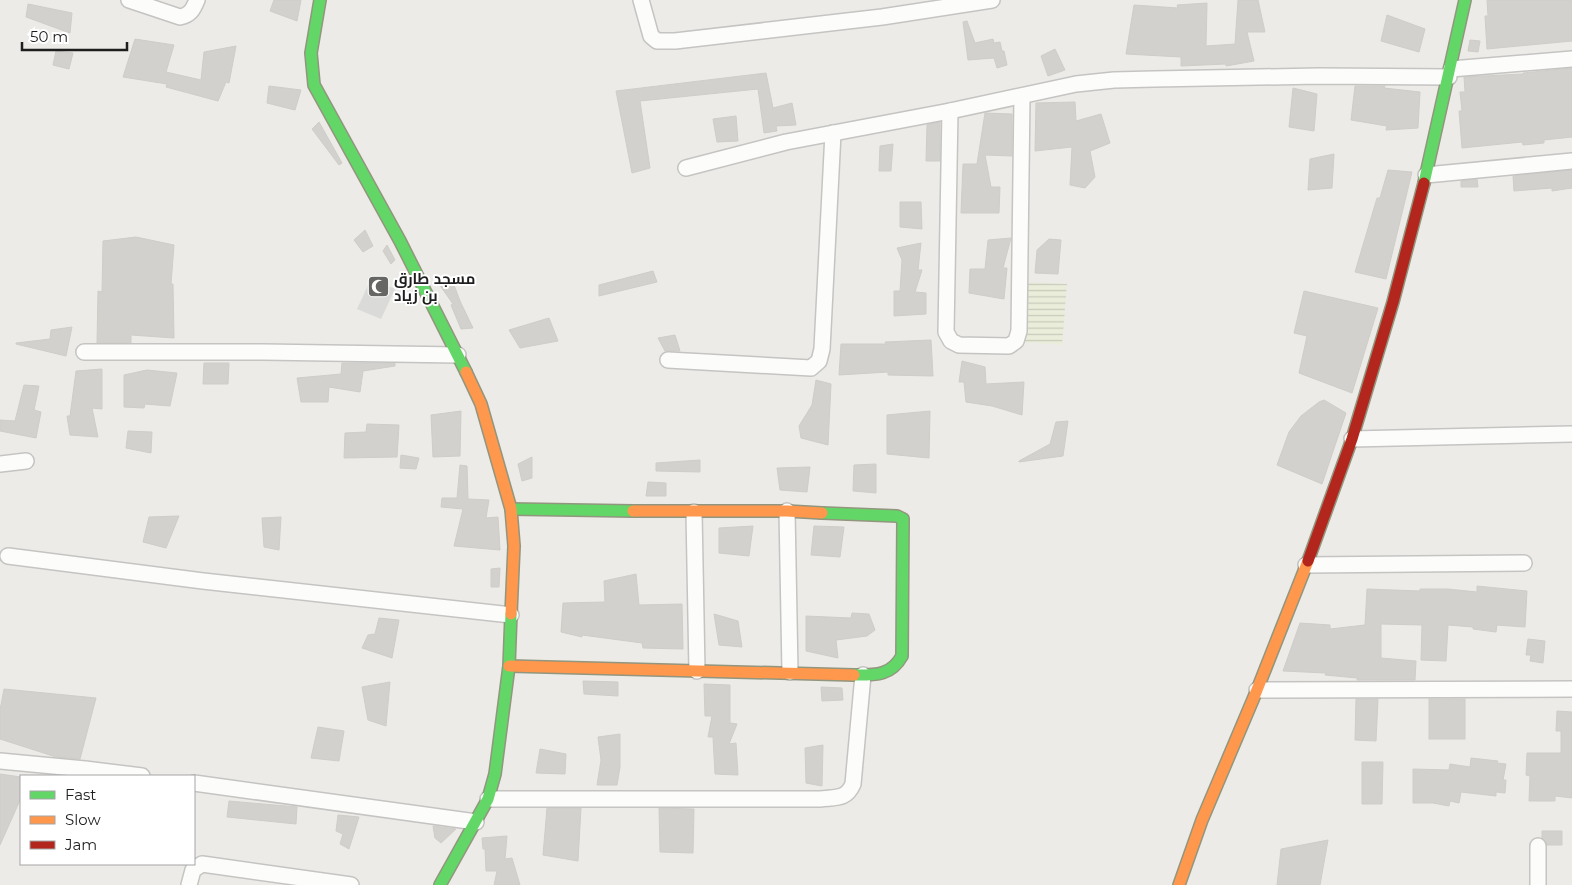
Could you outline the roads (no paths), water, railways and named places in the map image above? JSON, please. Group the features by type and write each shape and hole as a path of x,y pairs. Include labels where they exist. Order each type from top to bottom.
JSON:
{"street":[{"path":"129,0 180,17 188,15 194,8 197,0"},
{"path":"320,0 311,46 310,67 314,85 400,241 481,404 495,449 510,509 514,546 509,666 495,774 488,799 440,885"},
{"path":"641,0 651,36 657,41 675,41 882,17 992,0"},
{"path":"1179,885 1202,820 1257,690 1306,565 1352,439 1393,302 1426,175 1466,0"},
{"path":"686,168 786,142 950,111 1076,84 1114,80 1450,73 1572,60"},
{"path":"950,111 946,332 951,341 959,345 1009,346 1016,341 1019,330 1022,96"},
{"path":"668,360 811,368 819,361 822,349 832,133"},
{"path":"1426,175 1572,161"},
{"path":"84,352 458,355"},
{"path":"1352,439 1572,434"},
{"path":"0,464 26,461"},
{"path":"509,666 863,675 890,672 898,666 902,656 902,519 897,516 786,511 694,512 510,509"},
{"path":"786,511 790,672"},
{"path":"694,512 697,671"},
{"path":"8,556 203,581 511,616"},
{"path":"1306,565 1524,563"},
{"path":"488,799 810,799 841,797 849,792 853,784 863,675"},
{"path":"1257,690 1572,689"},
{"path":"0,761 85,768 135,775"},
{"path":"195,783 476,822"},
{"path":"1538,846 1538,885"},
{"path":"189,885 194,870 202,864 351,885"}],"place":[{"name":"مسجد طارق بن زياد","path":"378,287"}]}
